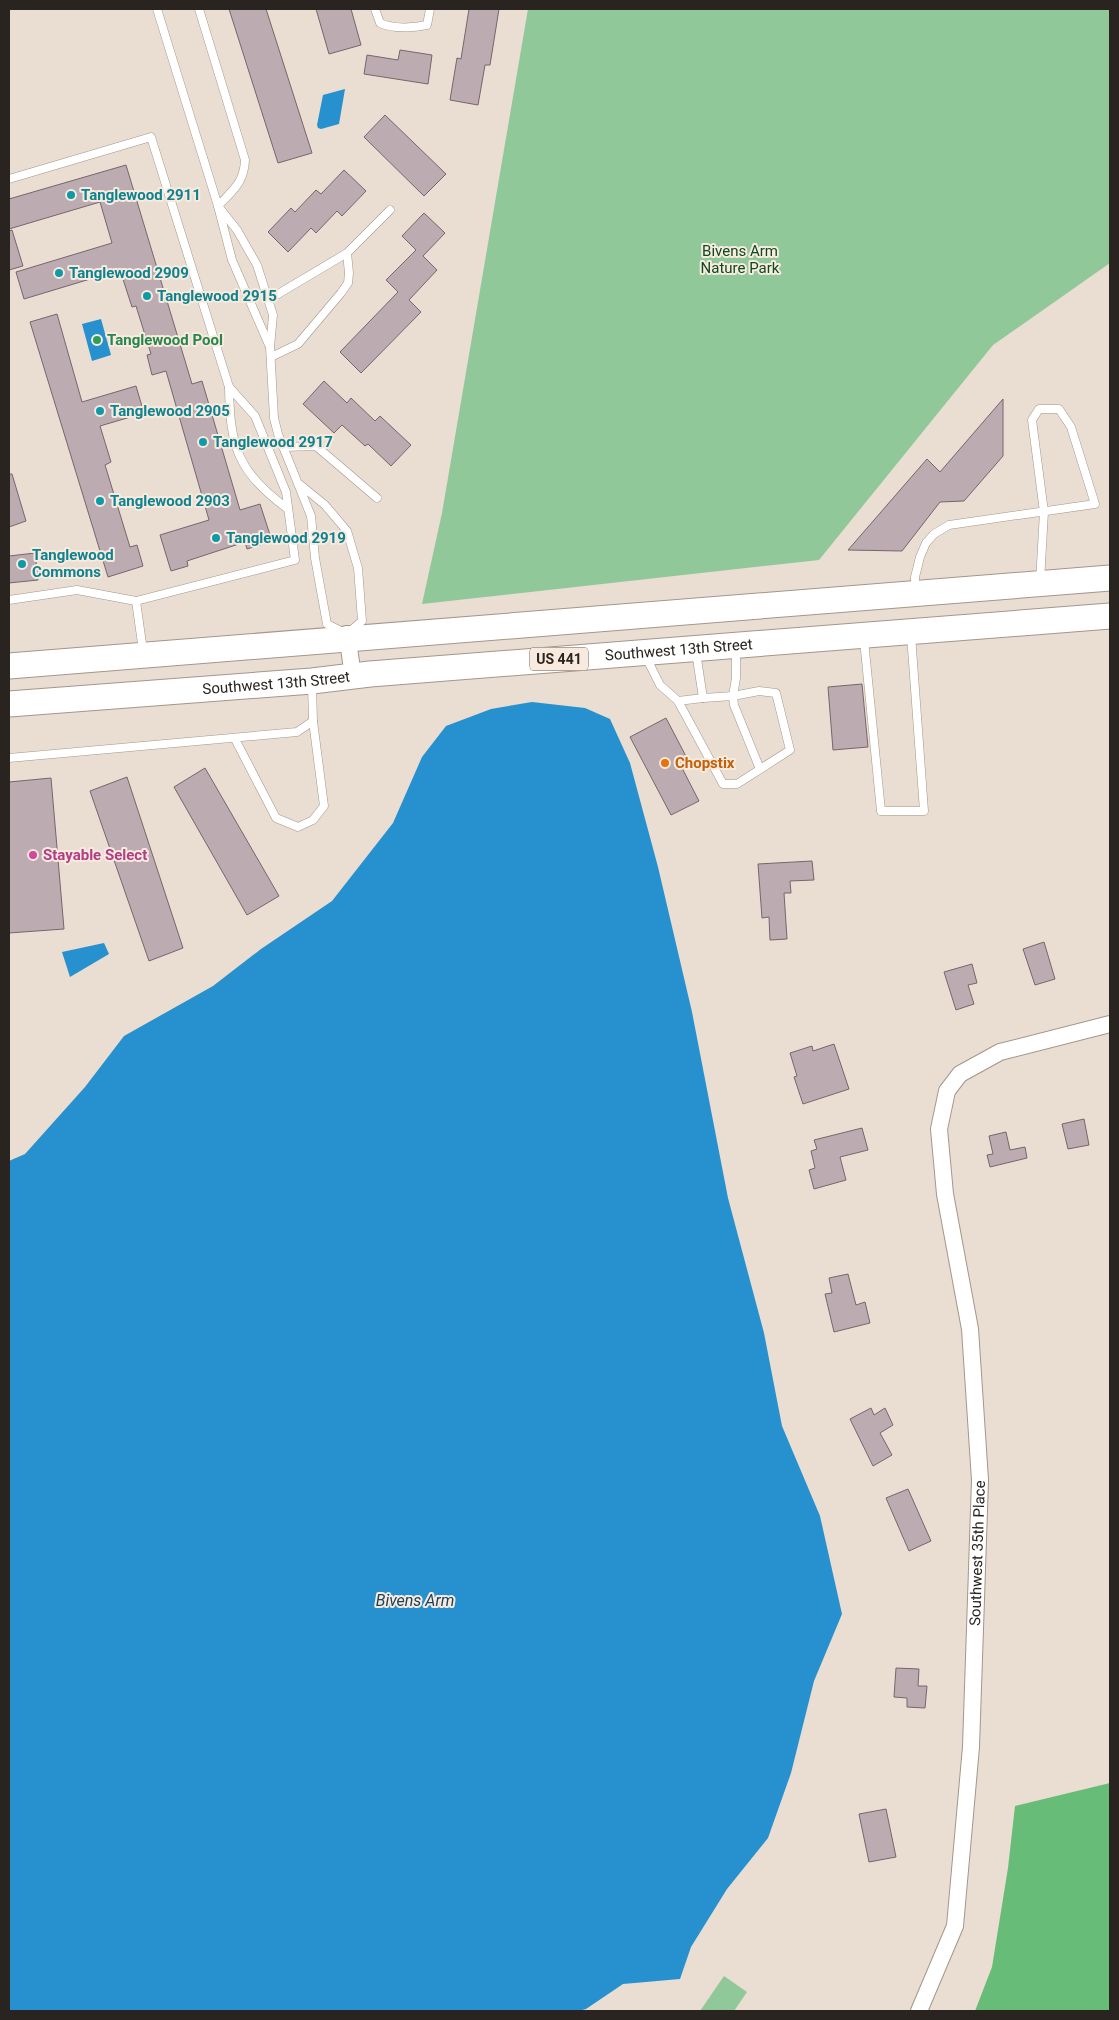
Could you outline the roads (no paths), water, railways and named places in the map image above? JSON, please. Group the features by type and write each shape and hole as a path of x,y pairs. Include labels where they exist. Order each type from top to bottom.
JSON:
{"main road":[{"path":"9,666 144,656 348,636 1110,578"},
{"name":"Southwest 13th Street","path":"9,704 1110,616"}],"street":[{"path":"348,636 353,676"},
{"name":"Southwest 35th Place","path":"919,2011 956,1926 971,1747 980,1480 970,1328 945,1194 939,1129 947,1091 960,1074 1000,1052 1110,1024"}],"lane":[{"path":"157,9 218,206 232,260 270,347"},
{"path":"199,9 245,160 244,174 239,184 218,206"},
{"path":"375,9 380,23 386,26 418,27 427,25 430,9"},
{"path":"9,179 150,138 229,387 231,425 236,447 256,483 288,509"},
{"path":"218,206 237,230 258,265 272,314 270,347 274,418 283,447 311,516 315,558 327,624 348,636 362,621 358,568 347,531 325,505 298,483"},
{"path":"268,300 347,253 390,210"},
{"path":"271,356 298,344 341,293 348,283 347,253"},
{"path":"9,600 77,590 136,601 295,560 286,492 255,416 229,387"},
{"path":"915,593 915,577 926,543 934,534 949,525 1044,512 1095,504 1071,427 1059,409 1039,409 1032,420 1044,512 1039,584"},
{"path":"283,447 316,446 376,498"},
{"path":"136,601 144,656"},
{"path":"863,635 881,812 924,811 911,632"},
{"path":"736,645 734,705 760,769"},
{"path":"696,648 703,698"},
{"path":"644,653 660,685 678,701 723,784 737,784 790,750 776,693 759,691 733,696 678,701"},
{"path":"235,739 276,818 298,827 313,820 324,806 313,721 312,681"},
{"path":"9,758 297,732 313,721"}],"water":[{"path":"345,89 339,124 321,129 318,128 323,95"},
{"name":"Tanglewood Pool","path":"101,319 111,355 92,361 82,324"},
{"name":"Bivens Arm","path":"532,702 585,708 610,719 630,763 658,867 692,1012 728,1198 764,1333 782,1426 820,1516 842,1614 814,1681 791,1773 768,1838 727,1889 691,1947 680,1979 623,1984 586,2009 578,2011 9,2011 9,1161 25,1154 85,1087 124,1036 213,986 261,949 332,901 393,823 422,757 446,726 491,709"},
{"path":"104,943 109,954 70,977 62,952"}],"place":[{"name":"Tanglewood 2911","path":"71,195"},
{"name":"Tanglewood 2909","path":"59,273"},
{"name":"Tanglewood 2915","path":"147,296"},
{"name":"Tanglewood Pool","path":"97,340"},
{"name":"Tanglewood 2905","path":"100,411"},
{"name":"Tanglewood 2917","path":"203,442"},
{"name":"Tanglewood 2903","path":"100,501"},
{"name":"Tanglewood 2919","path":"216,538"},
{"name":"Tanglewood Commons","path":"22,564"},
{"name":"Chopstix","path":"665,763"},
{"name":"Stayable Select","path":"33,855"}],"park label":[{"name":"Bivens Arm Nature Park","path":"740,260"}]}
